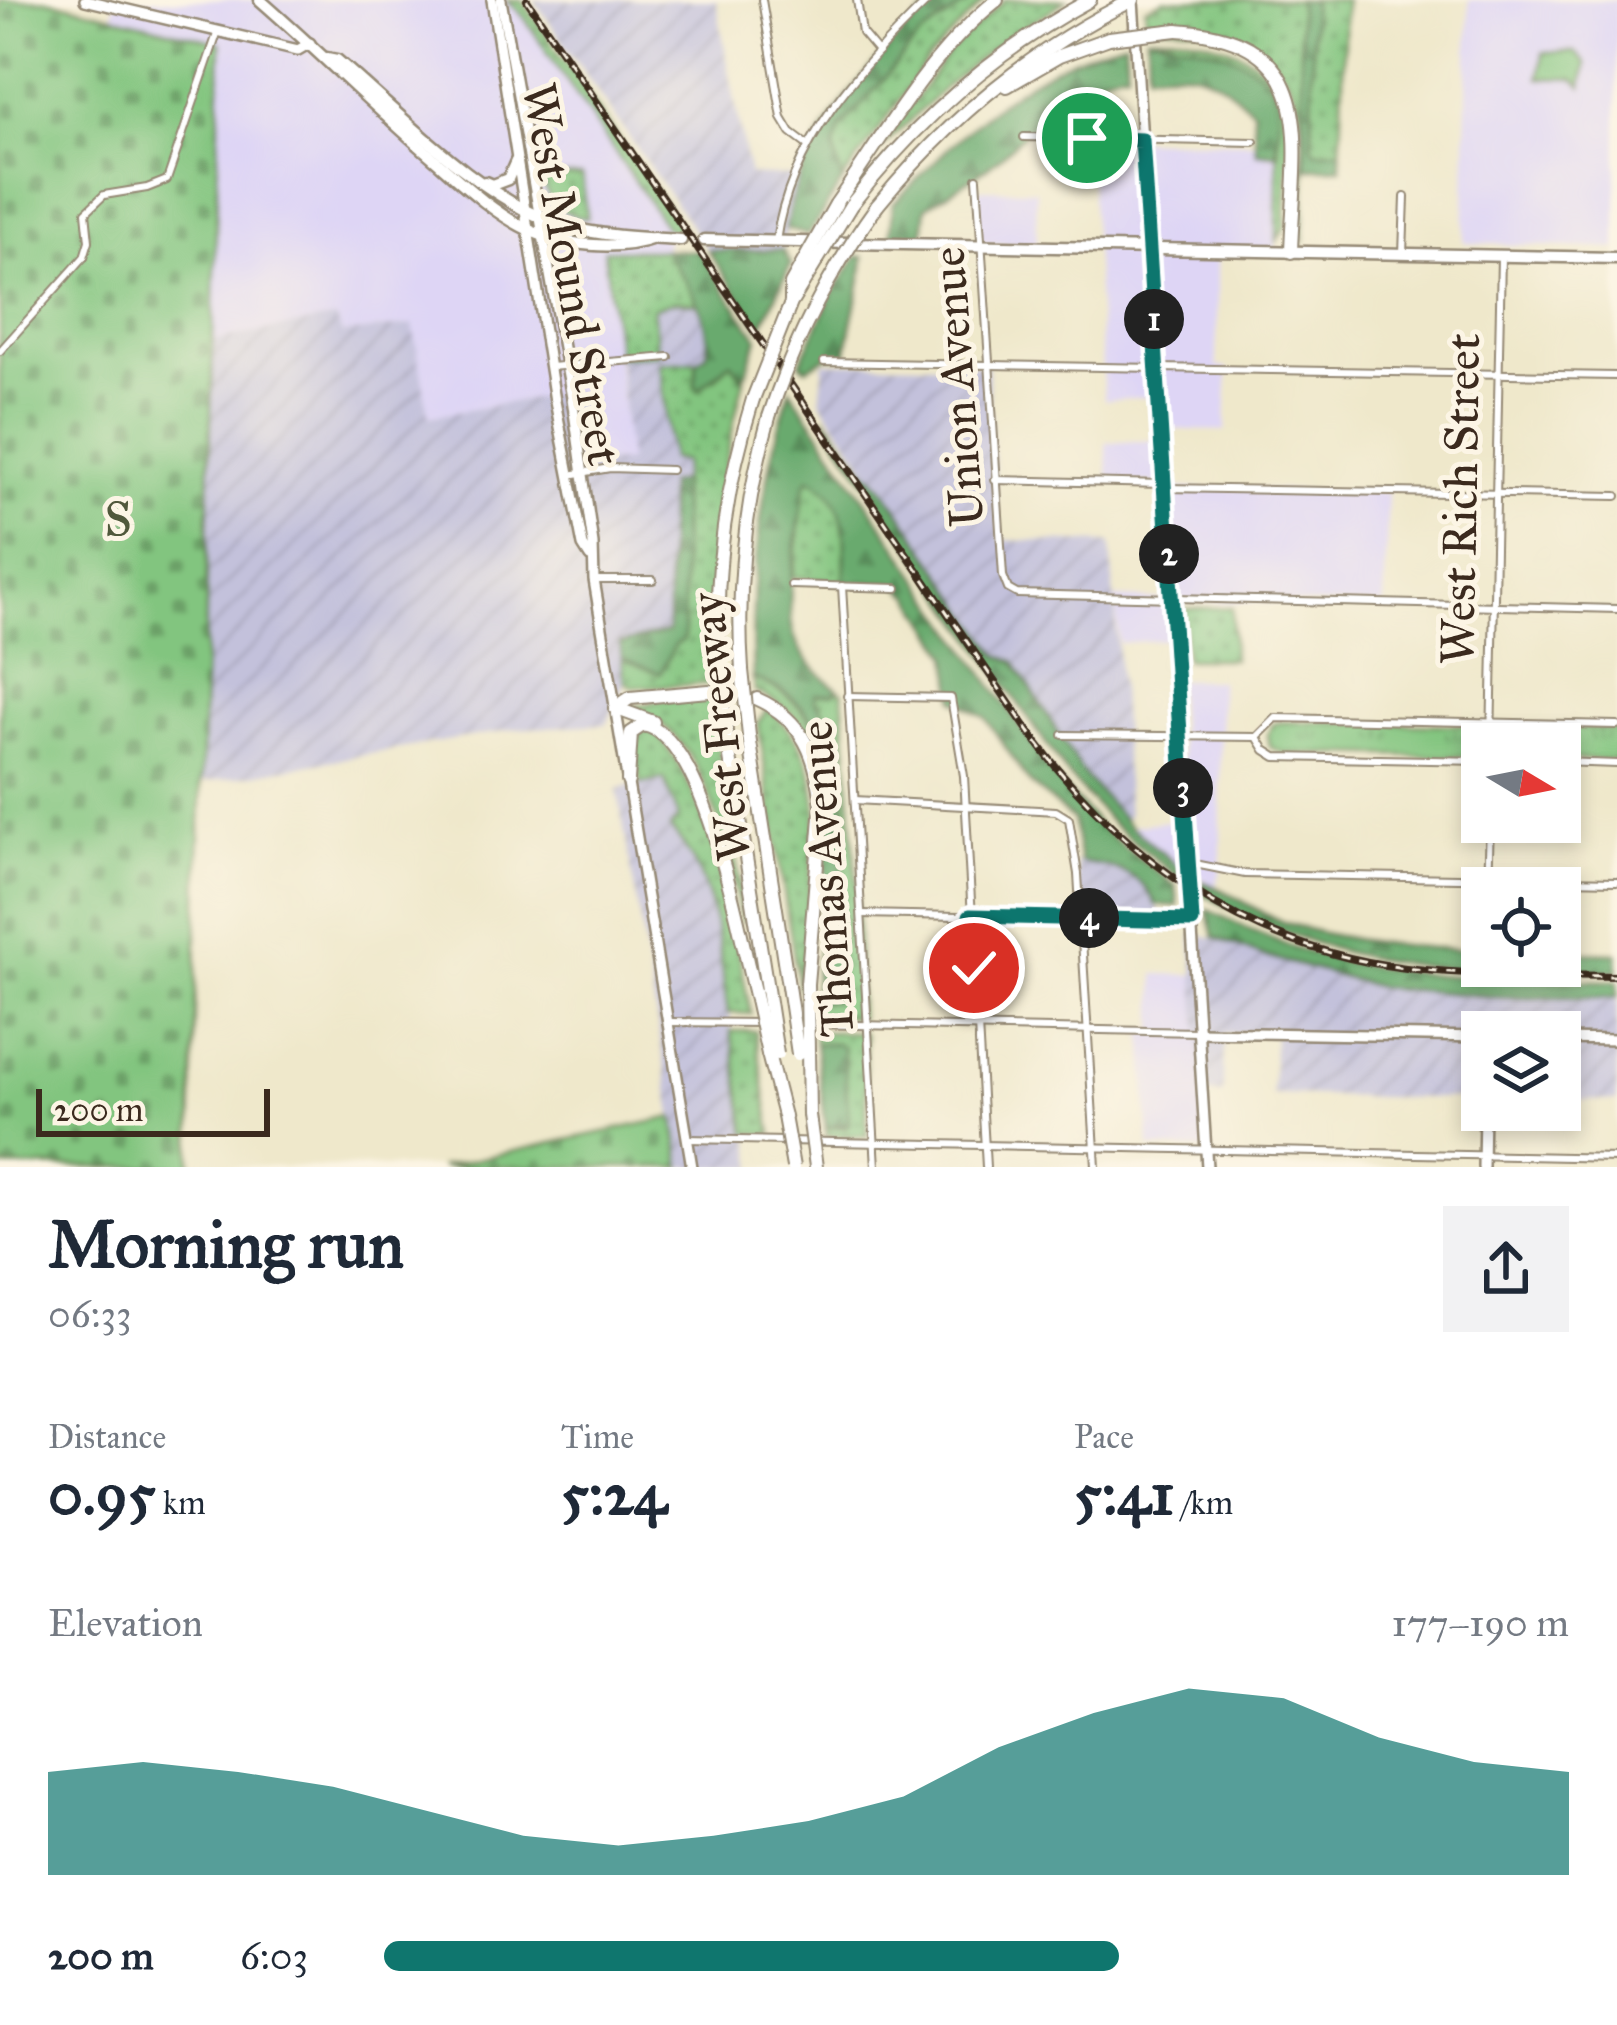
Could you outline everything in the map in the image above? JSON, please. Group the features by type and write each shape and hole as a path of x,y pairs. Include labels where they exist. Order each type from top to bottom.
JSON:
{"highway":[{"path":"843,204 913,93 969,24 998,0"},
{"name":"West Freeway","path":"793,1167 760,990 720,668 718,588 734,468 753,399 791,303 843,204 958,90 1021,40 1090,0"},
{"name":"West Freeway","path":"803,1053 788,986 742,670 740,568 747,510 770,417 807,320 847,249 931,144 1032,58 1133,0"},
{"path":"975,104 1038,66 1109,38 1177,30 1235,41 1272,66 1289,92 1295,124 1291,252"},
{"path":"615,708 630,698 709,691"},
{"path":"758,699 799,728 819,778 822,805 803,1053 816,1167"},
{"path":"615,708 642,716 680,753 708,814 760,990"},
{"path":"628,781 632,733 643,724 659,729"}],"main road":[{"path":"85,0 298,50 310,43"},
{"path":"260,0 471,191 528,230 571,241 636,244 654,238"},
{"name":"West Mound Street","path":"496,0 516,161 550,367 584,547 590,557 692,1167"},
{"name":"West Mound Street","path":"496,0 542,217 593,544 590,557"},
{"path":"1133,0 1207,1167"},
{"path":"327,58 338,60 477,179 524,211 585,230 681,240"},
{"path":"477,179 501,183 512,175 516,161"},
{"path":"704,240 1617,258"},
{"path":"1198,1032 1461,1037"},
{"path":"1581,1039 1617,1040"},
{"path":"1483,1161 1484,1131"}],"street":[{"path":"762,0 782,118 790,133 807,145"},
{"path":"857,0 862,33 878,52"},
{"path":"776,241 785,191 807,145 878,52 929,0"},
{"path":"0,352 84,257 89,241 85,217 95,201 167,180 218,31"},
{"path":"1024,136 1254,142"},
{"name":"Union Avenue","path":"977,178 995,480 1003,576 1009,590 1172,601"},
{"path":"1403,254 1405,197"},
{"name":"West Rich Street","path":"1492,722 1501,255"},
{"path":"550,367 669,357"},
{"path":"824,362 1617,376"},
{"path":"569,475 610,468 671,470"},
{"path":"995,480 1617,496"},
{"path":"594,580 653,580"},
{"path":"791,585 897,588"},
{"name":"Thomas Avenue","path":"842,586 876,1167"},
{"path":"1172,601 1617,609"},
{"path":"847,696 950,698 965,806 986,1167"},
{"path":"1063,735 1257,737 1276,718 1617,725"},
{"path":"1257,737 1276,757 1461,761"},
{"path":"1581,763 1617,764"},
{"path":"854,800 1066,815 1072,831 1080,918 1096,1167"},
{"path":"1188,863 1245,874 1461,882"},
{"path":"1581,882 1617,881"},
{"path":"862,914 1192,921"},
{"path":"668,1022 1198,1032"},
{"path":"688,1139 1483,1161 1617,1158"}],"shaded area":[{"path":"116,0 507,0 523,16 667,229 665,250 604,251 629,462 588,463 577,391 429,417 412,325 342,334 336,318 213,341 221,43 112,15"},
{"path":"534,0 716,0 749,175 800,177 790,203 783,250 708,251"},
{"path":"1469,0 1617,0 1617,249 1464,243"},
{"path":"1087,138 1254,142 1269,156 1276,154 1276,252 1217,251 1217,367 1228,368 1226,431 1161,429 1158,396 1104,400"},
{"path":"977,189 1036,190 1037,245 980,243"},
{"path":"676,301 700,304 709,347 697,361 660,364 684,462 681,481 668,485 668,633 621,645 625,682 607,724 516,729 201,783 213,341 336,318 342,334 413,325 429,417 577,391 588,463 628,462 618,357 658,354 652,308"},
{"path":"824,362 987,365 1000,540 1111,543 1128,815 1124,819 1086,778 1015,662 998,655 820,400"},
{"path":"1162,440 1164,484 1109,482 1106,443"},
{"path":"1164,488 1388,492 1384,605 1172,601 1174,639 1119,643 1115,598 1171,600"},
{"path":"1176,680 1220,680 1221,870 1216,886 1179,867 1131,826 1185,819"},
{"path":"664,778 679,817 670,829 704,877 712,909 755,1167 682,1167 617,789"},
{"path":"1076,861 1121,868 1148,887 1163,920 1080,918"},
{"path":"1192,932 1379,987 1500,997 1617,998 1617,1101 1581,1100 1581,1011 1461,1011 1461,1099 1272,1095 1274,1034 1224,1033 1223,1094 1202,1093"},
{"path":"1155,974 1195,975 1206,1150 1150,1148 1143,1031 1155,1030"}],"green space":[{"name":"S","path":"0,0 49,0 221,43 191,1167 0,1167"},
{"path":"507,0 522,0 685,233 667,229 523,16"},
{"path":"937,0 971,0 921,36 841,128 834,148 842,182 808,235 786,229 794,195 822,132 864,76"},
{"path":"971,0 985,0 927,61 842,182 834,148 841,128 921,36"},
{"path":"1005,0 1066,0 988,51 874,155 949,53"},
{"path":"1165,0 1298,0 1301,5 1306,168 1304,241 1299,234 1303,135 1289,81 1276,63 1238,39 1192,28 1147,26 1145,8"},
{"path":"1298,0 1312,0 1312,145 1315,151 1341,150 1341,168 1306,168"},
{"path":"1312,0 1345,0 1341,150 1314,151 1312,145"},
{"path":"1180,35 1222,45 1251,59 1271,77 1282,98 1288,154 1286,226 1277,240 1278,110 1219,50 1147,36"},
{"path":"1147,36 1217,50 1264,76 1278,104 1276,154 1256,152 1253,110 1216,80 1194,72 1148,72"},
{"path":"1125,41 1127,70 1075,90 995,161 926,207 923,235 891,236 893,204 997,105 1055,68"},
{"path":"1575,52 1586,64 1582,87 1574,79 1539,78 1543,53"},
{"path":"541,176 582,176 587,218 556,206"},
{"path":"604,250 665,250 700,304 676,301 653,308 658,354 618,357"},
{"path":"665,250 698,251 758,338 744,379 731,362 698,390 695,386 697,361 707,354 706,326 696,299"},
{"path":"783,250 791,264 761,328 708,251"},
{"path":"857,256 864,257 846,356 827,357 806,368 800,363 833,293"},
{"path":"697,361 695,386 716,377 731,362 744,379 716,530 711,684 633,687 625,682 622,658 660,673 675,644 684,639 684,462 671,459 660,363"},
{"path":"790,389 1051,772 1105,832 1176,886 1178,906 1156,905 1142,885 1125,873 1080,862 1073,820 1029,782 985,717 955,700 949,655 912,596 894,583 844,582 845,538 839,510 823,486 810,478 793,563 791,623 802,653 838,689 816,694 815,699 840,740 844,780 839,989 836,999 813,1002 828,817 822,746 801,706 753,678 759,532"},
{"path":"827,419 884,488 998,655 1014,661 1086,778 1130,826 1179,867 1179,878 1110,822 1067,774 828,427"},
{"path":"810,477 839,509 845,537 844,582 793,577"},
{"path":"681,481 684,640 675,645 660,674 622,658 620,644 668,632 668,484"},
{"path":"1232,607 1233,659 1185,659 1184,609"},
{"path":"753,678 782,693 804,712 818,737 826,769 800,722 781,705 755,692"},
{"path":"838,689 843,693 857,887 860,1018 813,1015 813,1002 828,1002 839,989 839,882 846,812 833,723 815,699 815,694"},
{"path":"711,696 746,922 742,922 720,830 697,769 659,722 632,707"},
{"path":"767,709 798,742 809,767 817,812 799,990 758,723"},
{"path":"1273,724 1461,725 1461,757 1283,753 1269,747 1267,735"},
{"path":"1581,728 1617,729 1617,760 1581,759"},
{"path":"639,730 655,732 693,793 729,904 751,1014 728,1013 707,892 670,828 679,817 664,779 641,784 635,747"},
{"path":"1202,882 1275,919 1310,930 1358,940 1461,949 1461,969 1348,953 1292,935 1202,894"},
{"path":"1207,909 1281,943 1363,966 1461,976 1461,987 1581,987 1581,980 1617,981 1617,998 1500,997 1379,987 1260,955 1214,937"},
{"path":"1581,952 1617,953 1617,971 1581,971"},
{"path":"731,1031 755,1031 772,1134 747,1133"},
{"path":"814,1032 862,1032 865,1036 867,1136 827,1136 826,1128 846,1127 836,1043 815,1044"},
{"path":"815,1044 843,1047 849,1124 826,1128"},
{"path":"674,1117 682,1167 440,1167"}],"railway":[{"path":"527,0 1029,732 1104,819 1147,857 1242,918 1348,958 1485,974 1617,976"}],"route":[{"path":"974,968 970,916 1192,921 1142,140 1087,138"}]}
